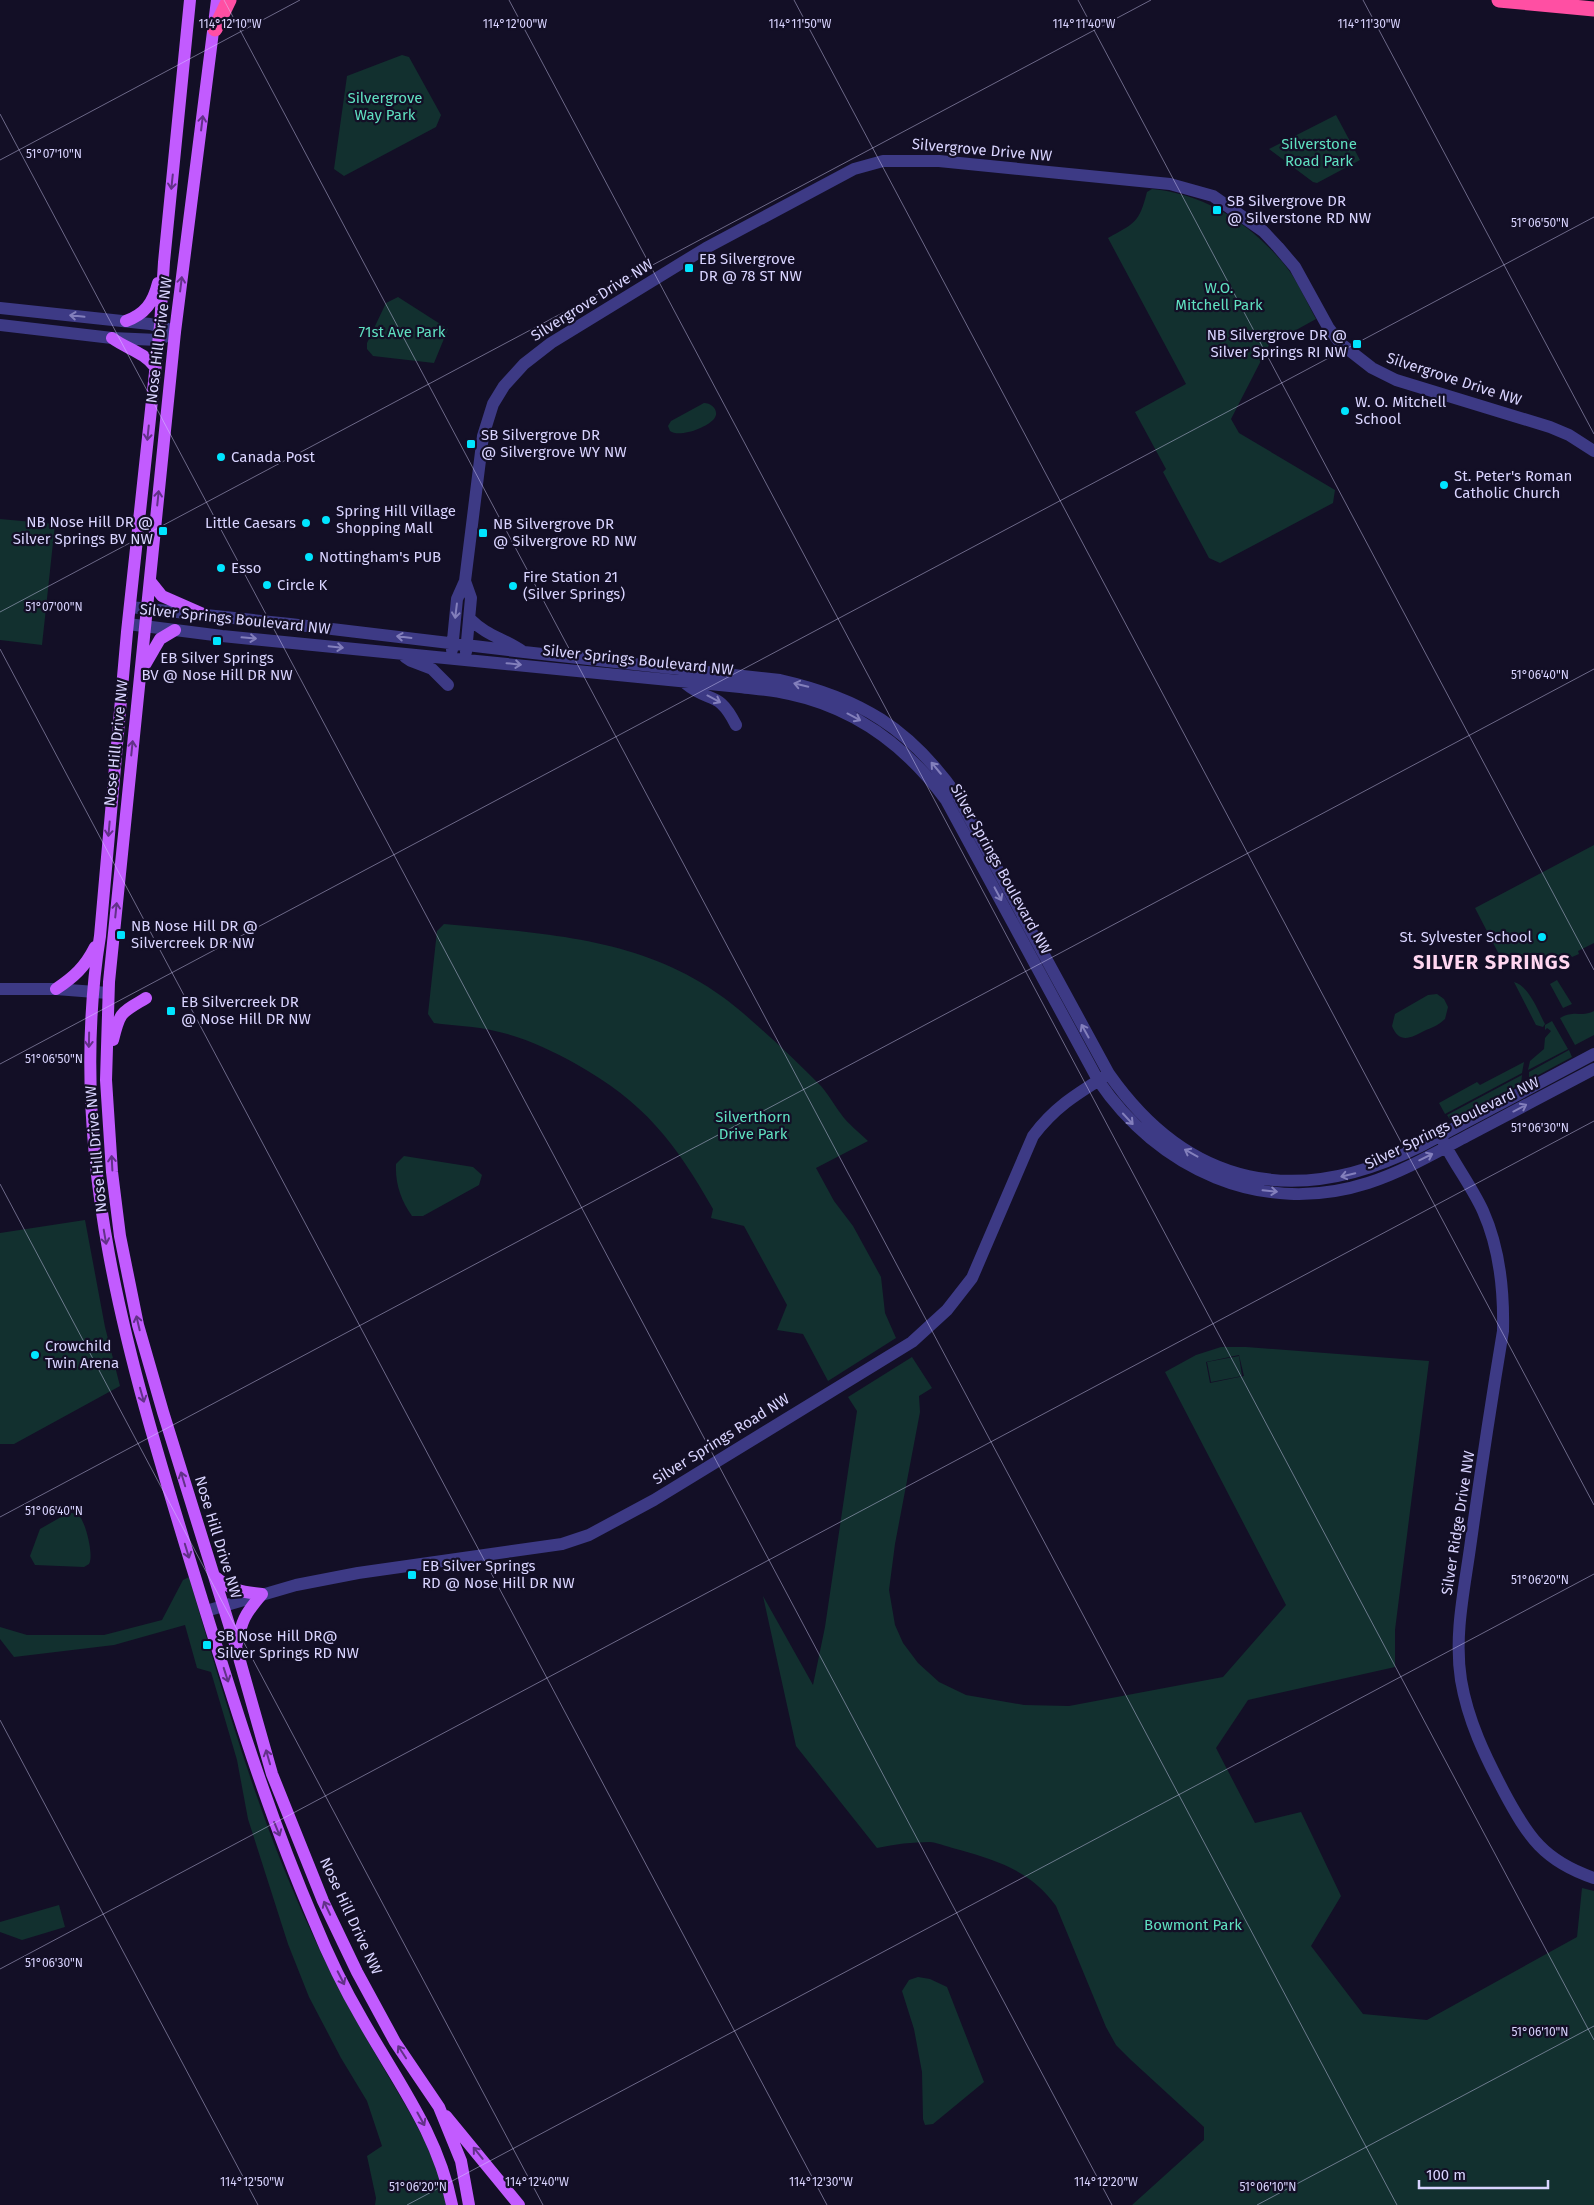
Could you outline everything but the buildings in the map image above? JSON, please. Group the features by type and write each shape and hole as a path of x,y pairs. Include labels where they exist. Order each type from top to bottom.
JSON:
{"highway":[{"path":"215,29 229,0"},
{"path":"1499,0 1594,9"}],"main road":[{"path":"182,0 187,29"},
{"name":"Nose Hill Drive NW","path":"190,0 164,262 160,326 128,624 100,936 92,992 89,1077 94,1152 104,1233 122,1325 206,1611 269,1810 315,1923 361,2018 430,2135 442,2165 452,2205"},
{"name":"Nose Hill Drive NW","path":"217,0 215,29 175,332 108,993 107,1065 112,1172 120,1236 138,1325 222,1607 236,1647 272,1774 323,1901 356,1972 396,2042 439,2107 461,2161 470,2205"},
{"path":"126,321 139,316 149,306 155,295 164,262"},
{"path":"112,338 122,346 145,356 155,367"},
{"path":"150,581 162,596 203,614"},
{"path":"140,674 160,639 175,630"},
{"path":"56,989 82,968 100,936"},
{"path":"107,1065 118,1018 122,1012 146,998"},
{"path":"214,1576 233,1589 262,1594"},
{"path":"236,1647 246,1612 262,1594"},
{"path":"439,2107 519,2205"}],"street":[{"name":"Silvergrove Drive NW","path":"451,658 458,599 465,581 482,436 493,404 504,386 524,364 551,343 706,248 854,169 883,161 939,161 1170,184 1213,196 1263,231 1278,247 1294,267 1328,327 1340,343 1372,368 1396,380 1550,427 1569,435 1594,451"},
{"path":"0,308 126,321 160,326 175,332"},
{"path":"0,325 112,338 158,340 175,332"},
{"name":"Silvergrove Drive NW","path":"465,581 471,598 466,659"},
{"name":"Silver Springs Boulevard NW","path":"130,607 780,680 842,698 868,711 896,729 927,757 958,797 1103,1077 1113,1103 1137,1128 1165,1151 1211,1176 1255,1189 1292,1193 1340,1189 1367,1183 1390,1174 1443,1141 1594,1054"},
{"path":"470,618 484,632 507,641 524,652"},
{"name":"Silver Springs Boulevard NW","path":"128,624 769,691 789,694 828,705 852,716 883,734 930,778 960,823 1103,1077"},
{"path":"287,642 290,624"},
{"path":"402,653 411,661 432,669 448,685"},
{"path":"684,682 694,690 720,701 728,708 736,725"},
{"path":"0,989 56,989 108,993"},
{"name":"Silver Springs Boulevard NW","path":"1443,1141 1594,1069"},
{"name":"Silver Springs Road NW","path":"206,1611 296,1585 358,1573 562,1544 589,1535 654,1500 912,1342 947,1310 972,1278 1033,1136 1046,1118 1060,1105 1103,1077"},
{"name":"Silver Ridge Drive NW","path":"1443,1141 1482,1210 1492,1236 1503,1298 1503,1331 1460,1610 1461,1678 1473,1728 1487,1760 1525,1829 1539,1847 1554,1859 1576,1872 1594,1878"}],"green space":[{"name":"Silvergrove Way Park","path":"402,55 409,57 441,115 436,127 344,176 334,169 347,76"},
{"name":"Silverstone Road Park","path":"1336,115 1360,160 1317,183 1269,149"},
{"name":"W.O. Mitchell Park","path":"1152,189 1172,192 1210,205 1245,226 1275,253 1288,269 1316,319 1269,345 1231,419 1239,433 1335,490 1333,503 1220,563 1209,558 1163,472 1166,469 1135,412 1186,384 1108,238 1135,221 1147,192"},
{"name":"71st Ave Park","path":"398,297 448,329 434,363 373,356 367,349 367,343 386,303"},
{"path":"707,403 716,410 714,419 699,429 686,433 670,431 668,426 671,421"},
{"path":"0,519 55,524 42,645 0,640"},
{"path":"1594,845 1594,943 1578,951 1579,954 1572,957 1570,955 1551,965 1545,955 1529,953 1505,966 1475,908"},
{"name":"Silverthorn Drive Park","path":"444,924 568,938 607,946 645,957 682,972 718,993 770,1037 821,1086 844,1118 868,1141 816,1168 834,1201 853,1226 881,1277 885,1313 896,1338 828,1381 803,1334 777,1330 787,1305 744,1226 711,1218 713,1209 685,1163 656,1126 639,1109 600,1078 537,1044 487,1029 434,1023 428,1014 437,931"},
{"path":"1557,980 1572,1004 1563,1008 1550,984"},
{"path":"1514,982 1524,988 1529,994 1545,1024 1543,1027 1536,1025"},
{"path":"1437,994 1444,999 1448,1007 1445,1019 1415,1036 1406,1038 1395,1032 1392,1026 1395,1014 1428,995"},
{"path":"1594,1011 1594,1035 1575,1045 1560,1018 1570,1014 1585,1014"},
{"path":"1552,1021 1568,1049 1528,1070 1530,1061 1544,1049 1545,1038 1551,1031 1547,1028 1545,1030 1545,1025"},
{"path":"1569,1050 1572,1057 1529,1080 1529,1072"},
{"path":"1524,1062 1522,1073 1445,1114 1439,1103 1477,1082 1480,1085"},
{"path":"1522,1075 1521,1084 1451,1121 1447,1115"},
{"path":"404,1156 473,1167 482,1175 479,1185 423,1216 412,1216 402,1198 397,1178 396,1164"},
{"path":"85,1220 105,1327 120,1386 14,1444 0,1444 0,1233"},
{"name":"Bowmont Park","path":"1221,1347 1246,1347 1429,1361 1395,1630 1395,1667 1248,1700 1216,1748 1255,1823 1301,1812 1341,1896 1311,1946 1363,2014 1427,2020 1577,1937 1582,1888 1594,1891 1594,2205 1132,2205 1204,2140 1204,2127 1116,2045 1106,2027 1056,1906 1047,1894 1025,1876 1014,1869 988,1859 930,1842 877,1848 796,1746 763,1596 813,1685 825,1627 857,1411 848,1397 912,1357 932,1388 919,1396 920,1412 895,1544 889,1590 895,1625 903,1643 918,1663 939,1682 966,1695 1024,1705 1069,1706 1223,1677 1286,1605 1165,1372 1196,1355","holes":["1239,1355 1244,1376 1210,1383 1206,1362"]},
{"path":"1239,1356 1242,1376 1211,1382 1207,1362"},
{"path":"68,1513 79,1516 85,1526 91,1554 89,1564 84,1567 35,1565 30,1556 40,1529"},
{"path":"189,1577 243,1756 258,1801 292,1888 319,1948 361,2030 410,2113 428,2148 442,2185 446,2205 375,2205 376,2198 367,2156 382,2146 367,2101 341,2058 309,1997 288,1944 248,1819 237,1760 211,1672 197,1668 185,1625 114,1645 14,1657 0,1639 0,1627 27,1635 104,1635 162,1620 183,1580"},
{"path":"59,1905 65,1927 22,1940 0,1932 0,1922"},
{"path":"918,1977 930,1979 947,1987 984,2082 933,2124 925,2125 923,2119 922,2072 914,2029 902,1991 909,1980"}],"place":[{"name":"SB Silvergrove DR @ Silverstone RD NW","path":"1217,210"},
{"name":"EB Silvergrove DR @ 78 ST NW","path":"689,268"},
{"name":"NB Silvergrove DR @ Silver Springs RI NW","path":"1357,344"},
{"name":"W. O. Mitchell School","path":"1345,411"},
{"name":"SB Silvergrove DR @ Silvergrove WY NW","path":"471,444"},
{"name":"Canada Post","path":"221,457"},
{"name":"St. Peter's Roman Catholic Church","path":"1444,485"},
{"name":"Spring Hill Village Shopping Mall","path":"326,520"},
{"name":"Little Caesars","path":"306,523"},
{"name":"NB Nose Hill DR @ Silver Springs BV NW","path":"163,531"},
{"name":"NB Silvergrove DR @ Silvergrove RD NW","path":"483,533"},
{"name":"Nottingham's PUB","path":"309,557"},
{"name":"Esso","path":"221,568"},
{"name":"Circle K","path":"267,585"},
{"name":"Fire Station 21 (Silver Springs)","path":"513,586"},
{"name":"EB Silver Springs BV @ Nose Hill DR NW","path":"217,641"},
{"name":"NB Nose Hill DR @ Silvercreek DR NW","path":"121,935"},
{"name":"St. Sylvester School","path":"1542,937"},
{"name":"EB Silvercreek DR @ Nose Hill DR NW","path":"171,1011"},
{"name":"Crowchild Twin Arena","path":"35,1355"},
{"name":"EB Silver Springs RD @ Nose Hill DR NW","path":"412,1575"},
{"name":"SB Nose Hill DR@ Silver Springs RD NW","path":"207,1645"}],"district":[{"name":"SILVER SPRINGS","path":"1492,962"}]}
